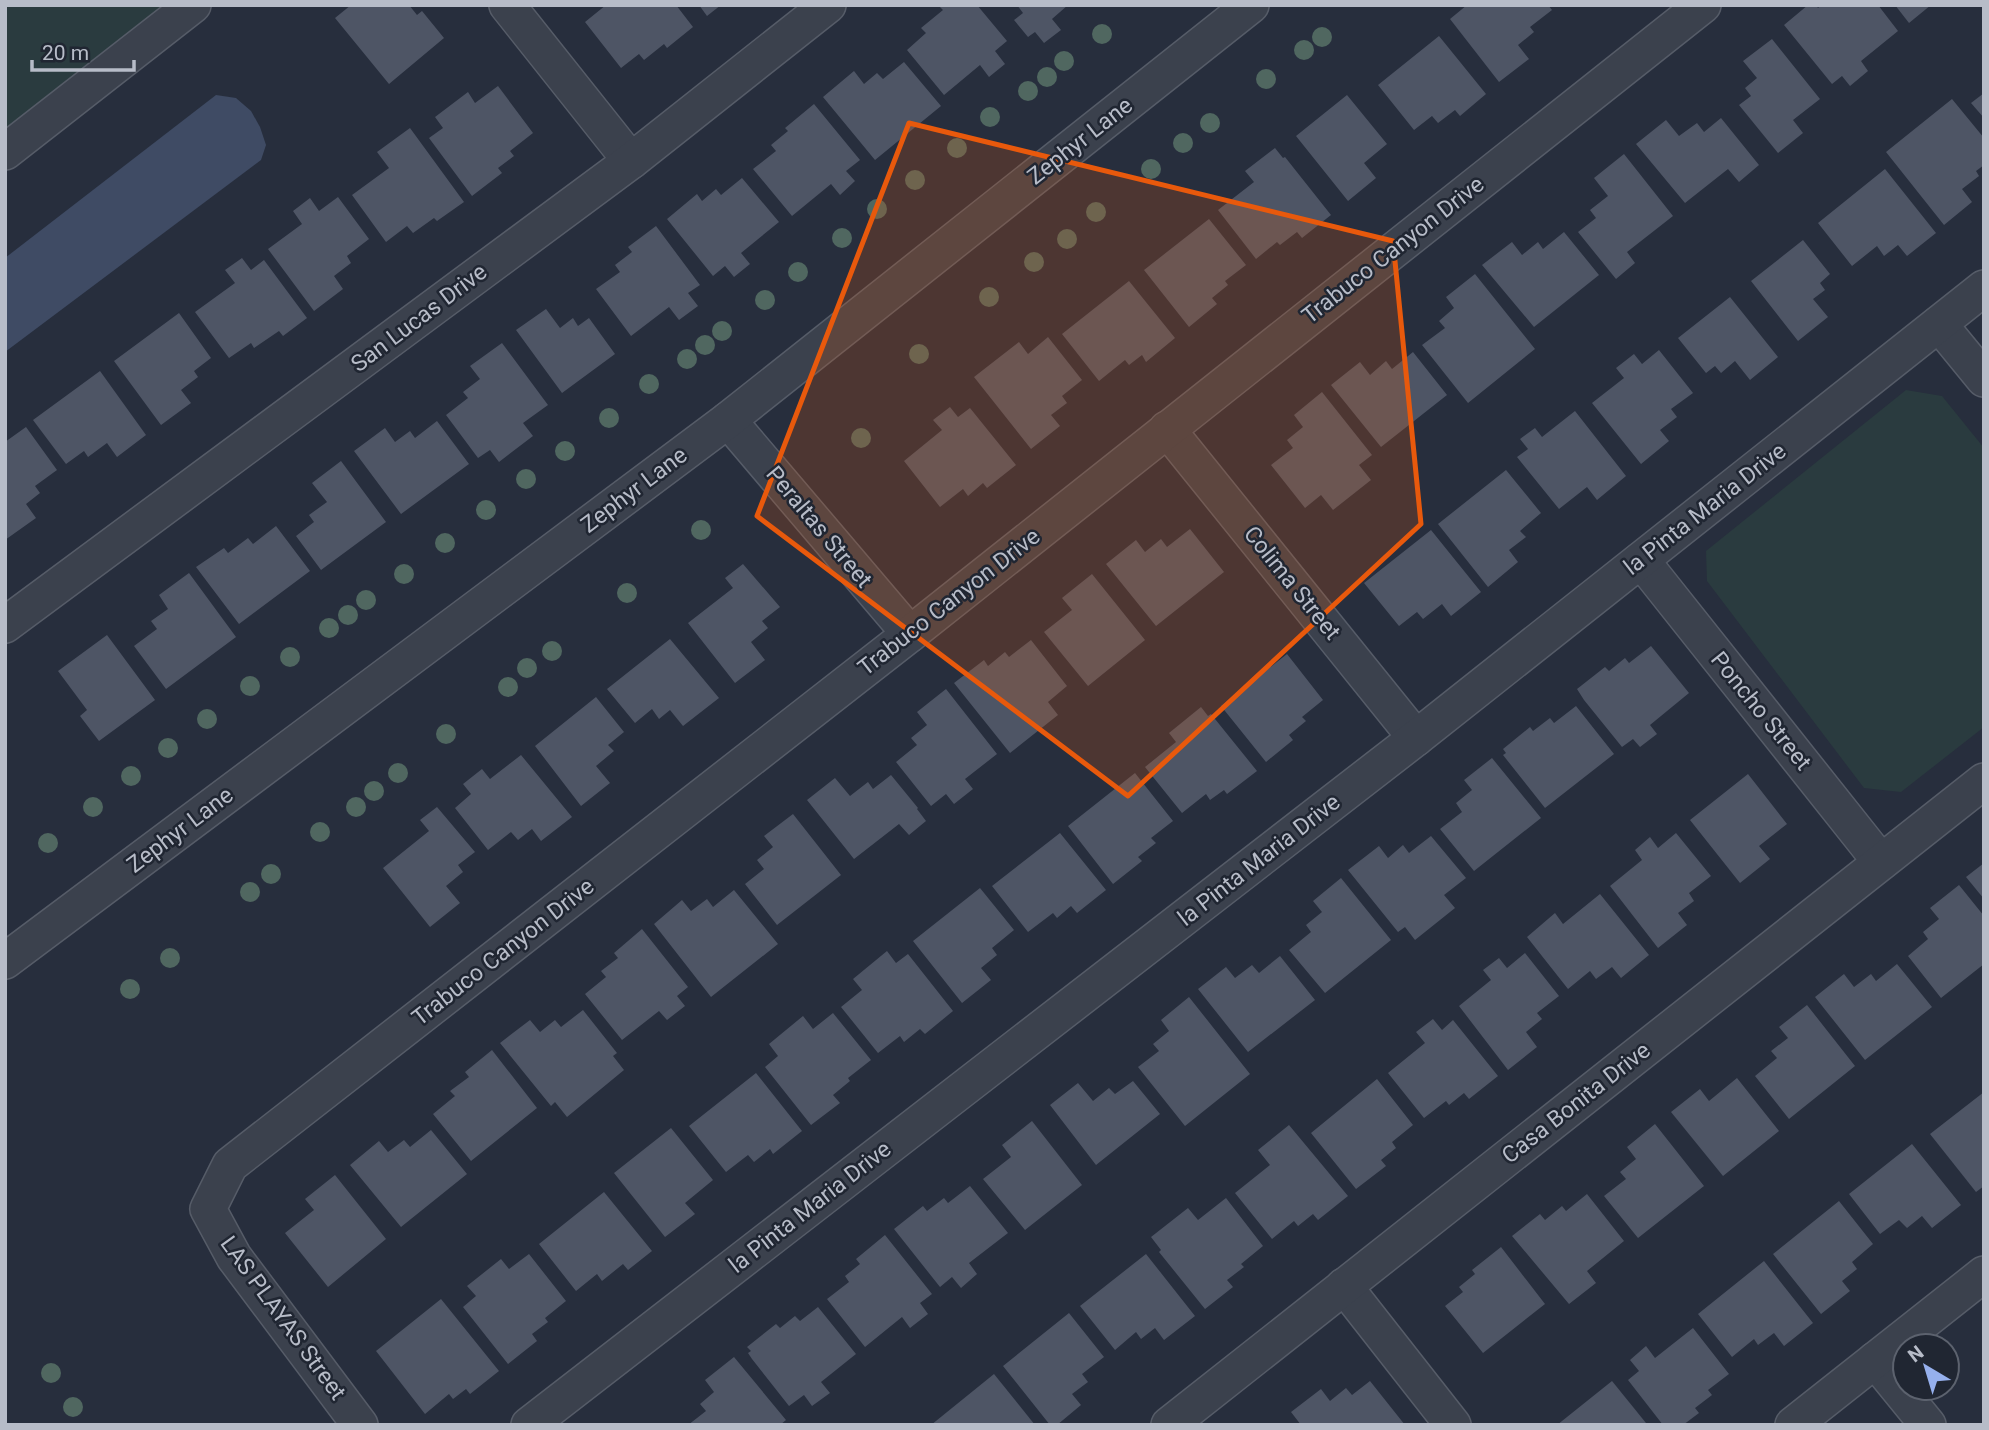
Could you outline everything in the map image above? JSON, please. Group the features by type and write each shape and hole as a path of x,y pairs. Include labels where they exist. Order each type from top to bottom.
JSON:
{"street":[{"path":"5,152 193,5"},
{"path":"507,5 631,161"},
{"name":"San Lucas Drive","path":"5,625 631,161 828,5"},
{"name":"Zephyr Lane","path":"5,961 728,420 1251,5"},
{"name":"Trabuco Canyon Drive","path":"208,1209 230,1165 910,634 1703,5"},
{"name":"la Pinta Maria Drive","path":"529,1425 1416,738 1984,288"},
{"path":"1939,324 1984,379"},
{"name":"Peraltas Street","path":"728,420 910,634"},
{"name":"Colima Street","path":"1167,429 1416,738"},
{"name":"Poncho Street","path":"1641,560 1881,862"},
{"name":"Casa Bonita Drive","path":"1169,1425 1984,781"},
{"name":"LAS PLAYAS Street","path":"208,1209 234,1257 360,1425"},
{"path":"1793,1425 1984,1274"},
{"path":"1345,1286 1453,1425"},
{"path":"1875,1360 1928,1425"}],"highlighted area":[{"path":"909,123 1393,241 1421,524 1128,796 757,516"}],"shaded area":[{"path":"5,5 166,5 5,136"},
{"path":"1906,390 1942,396 1984,448 1984,727 1901,792 1864,788 1707,581 1706,551"}],"water":[{"path":"216,95 236,98 251,111 266,145 261,160 5,352 5,258"}],"building":[{"path":"351,5 409,5 417,15 422,11 444,38 389,84 335,18"},
{"path":"606,5 676,5 693,27 667,48 664,44 644,60 639,54 621,68 585,22"},
{"path":"699,5 721,5 707,16"},
{"path":"938,5 977,5 1007,41 995,51 1005,64 989,77 980,65 944,95 907,50 926,33 921,28 943,10"},
{"path":"1017,5 1068,5 1052,19 1061,30 1044,43 1035,32 1028,37 1014,20 1023,13"},
{"path":"1467,5 1548,5 1552,10 1530,27 1534,32 1518,45 1529,59 1499,82 1450,19"},
{"path":"1808,5 1816,5 1818,8 1821,5 1878,5 1898,31 1861,61 1868,71 1850,86 1842,76 1832,84 1784,25"},
{"path":"1895,5 1931,5 1909,23"},
{"path":"1439,36 1486,94 1460,116 1455,110 1438,123 1432,116 1414,130 1378,85"},
{"path":"1772,39 1820,99 1793,120 1803,133 1778,153 1739,105 1751,96 1745,88 1757,78 1743,61"},
{"path":"904,62 941,106 875,160 823,97 854,71 864,84 877,73 883,79"},
{"path":"498,86 533,133 510,151 514,156 498,168 502,173 472,196 429,138 443,128 435,117 468,92 475,103"},
{"path":"1984,93 1984,118 1971,103"},
{"path":"1347,95 1387,144 1364,163 1376,178 1348,201 1296,136"},
{"path":"1952,99 1984,138 1984,165 1976,171 1979,176 1962,189 1972,202 1944,225 1886,152"},
{"path":"814,104 860,160 846,171 855,181 840,195 831,184 792,216 753,169 776,151 771,145 788,131 785,128"},
{"path":"1721,118 1759,165 1739,182 1728,169 1685,203 1636,144 1666,120 1679,136 1697,123 1704,132"},
{"path":"410,128 464,202 437,221 434,218 413,233 407,226 386,242 352,195 389,168 377,152"},
{"path":"1275,148 1331,215 1302,238 1297,232 1280,245 1277,242 1256,259 1218,210 1254,182 1245,171"},
{"path":"1624,154 1673,216 1627,252 1635,263 1616,279 1578,232 1596,218 1590,210 1608,196 1594,178"},
{"path":"1885,169 1936,233 1907,256 1898,245 1884,256 1877,246 1852,266 1818,223"},
{"path":"742,178 779,222 741,253 750,264 734,277 725,266 713,276 667,219 697,194 702,201 716,189 721,195"},
{"path":"338,197 369,239 347,256 351,263 334,276 343,289 314,311 268,249 302,224 293,211 310,198 319,211"},
{"path":"1209,219 1246,265 1225,281 1228,285 1212,298 1217,304 1189,327 1144,270"},
{"path":"656,226 700,285 688,293 698,306 679,320 669,307 631,336 596,289 620,272 615,265 632,252 628,247"},
{"path":"1564,232 1599,275 1534,327 1482,265 1512,242 1522,255 1538,242 1543,249"},
{"path":"1803,240 1830,274 1820,283 1825,290 1813,299 1828,317 1798,341 1751,281"},
{"path":"242,258 251,270 264,260 307,318 283,336 279,331 254,348 251,343 229,358 195,312 235,283 225,270"},
{"path":"1475,274 1535,349 1468,403 1422,345 1445,328 1439,321 1454,308 1446,297"},
{"path":"1129,281 1175,338 1146,362 1142,355 1129,365 1125,360 1099,381 1062,334"},
{"path":"1730,297 1778,357 1750,380 1735,361 1721,373 1715,366 1706,373 1678,338"},
{"path":"546,309 560,328 573,318 578,326 589,318 615,354 562,393 516,330"},
{"path":"179,313 211,358 194,371 198,377 181,390 191,403 161,425 114,361"},
{"path":"1048,337 1082,380 1062,396 1067,403 1051,415 1060,426 1031,449 974,377 1019,342 1028,354"},
{"path":"502,343 548,405 523,423 533,436 499,462 490,450 478,458 446,415 468,398 463,392 480,379 470,366"},
{"path":"1659,350 1693,393 1671,409 1677,417 1660,430 1669,441 1641,464 1592,403 1624,378 1616,368 1634,354 1642,364"},
{"path":"1413,352 1447,395 1381,447 1331,385 1360,362 1370,375 1386,361 1392,369"},
{"path":"100,371 146,435 117,457 107,443 88,457 84,451 66,464 33,420"},
{"path":"1322,392 1372,455 1359,465 1371,480 1333,510 1321,495 1305,508 1271,465 1293,448 1287,440 1303,427 1294,415"},
{"path":"950,407 958,417 970,408 1016,465 987,488 983,483 968,496 963,489 940,507 904,461 942,430 933,420"},
{"path":"1575,411 1626,476 1597,500 1587,487 1559,509 1517,457 1528,449 1520,439 1535,428 1542,437"},
{"path":"437,421 469,464 401,514 354,451 385,428 395,442 410,431 415,438"},
{"path":"26,427 57,470 35,486 40,493 26,504 36,518 5,540 5,442"},
{"path":"341,461 386,522 321,570 296,536 314,522 309,515 327,502 312,483"},
{"path":"1506,470 1541,513 1520,531 1526,537 1509,550 1518,562 1488,587 1438,524"},
{"path":"276,526 310,571 239,624 196,567 224,548 228,553 248,538 253,544"},
{"path":"1190,529 1224,572 1156,626 1106,564 1136,540 1145,552 1161,539 1167,547"},
{"path":"1431,530 1481,592 1451,616 1442,604 1423,619 1417,612 1399,626 1364,583"},
{"path":"743,564 780,607 762,621 768,628 751,642 765,660 735,683 688,623 733,588 725,578"},
{"path":"189,573 236,637 166,689 134,646 157,629 151,621 168,609 159,595"},
{"path":"1092,574 1145,640 1088,686 1044,632 1072,610 1062,598"},
{"path":"107,635 155,700 99,741 80,716 87,710 58,671"},
{"path":"670,639 719,698 683,726 670,710 659,719 652,709 635,723 607,689"},
{"path":"1031,640 1067,686 1048,702 1058,715 1010,753 954,683 984,660 988,666 1005,652 1009,657"},
{"path":"1651,646 1689,693 1650,725 1657,734 1640,747 1633,739 1622,747 1577,689 1605,667 1609,671 1625,658 1629,663"},
{"path":"1287,654 1323,700 1302,717 1306,721 1289,735 1293,740 1266,762 1221,706"},
{"path":"946,689 997,754 965,779 973,789 954,804 946,794 931,806 896,762 917,745 911,738 927,725 917,712"},
{"path":"596,697 624,732 608,745 614,751 596,766 610,783 581,806 535,746"},
{"path":"1576,706 1614,754 1545,808 1503,755 1506,753 1503,749 1530,727 1533,731 1550,718 1554,723"},
{"path":"1201,707 1208,716 1211,714 1257,771 1227,794 1224,790 1210,800 1206,794 1182,813 1145,767 1176,742 1169,733"},
{"path":"521,755 572,817 541,841 532,829 518,840 511,832 488,850 455,808 471,794 463,784 482,769 490,779"},
{"path":"1492,758 1541,818 1474,871 1440,829 1462,812 1456,803 1472,790 1464,780"},
{"path":"1135,773 1173,821 1151,838 1156,843 1138,857 1142,861 1113,884 1068,826"},
{"path":"1748,774 1787,824 1759,846 1770,859 1740,883 1690,820"},
{"path":"891,775 926,821 909,835 899,824 854,859 807,800 835,778 850,796 868,782 873,789"},
{"path":"437,807 475,852 458,865 463,872 446,886 460,903 430,927 383,868 429,831 420,820"},
{"path":"793,814 841,875 777,925 745,884 764,869 757,860 773,847 764,836"},
{"path":"1060,833 1106,890 1077,913 1071,906 1057,918 1053,913 1028,932 992,886"},
{"path":"1676,833 1711,876 1689,893 1694,901 1678,913 1687,925 1658,948 1610,886 1642,860 1635,850 1650,837 1658,848"},
{"path":"1431,836 1466,878 1444,895 1455,908 1415,940 1405,927 1398,932 1348,870 1379,846 1388,858 1403,845 1409,853"},
{"path":"1984,863 1984,899 1966,877"},
{"path":"1341,878 1391,940 1325,993 1289,950 1311,932 1306,925 1322,912 1313,901"},
{"path":"1959,885 1984,916 1984,964 1941,998 1908,956 1928,939 1923,932 1939,919 1930,908"},
{"path":"980,888 1014,930 992,948 997,955 981,968 991,980 962,1003 913,941"},
{"path":"734,890 778,944 711,997 654,924 682,900 691,911 707,899 713,907"},
{"path":"1600,894 1649,955 1621,978 1612,967 1596,979 1590,971 1568,989 1527,937 1555,913 1563,924"},
{"path":"642,929 688,987 677,996 685,1006 667,1020 659,1011 622,1040 585,994 606,977 601,971 618,958 614,953"},
{"path":"887,951 896,963 908,954 953,1011 925,1034 920,1029 904,1042 900,1036 878,1053 841,1007 862,990 853,979"},
{"path":"1525,953 1559,996 1537,1013 1542,1019 1526,1032 1537,1047 1508,1070 1459,1006 1491,980 1483,970 1499,958 1507,968"},
{"path":"1280,956 1315,1000 1248,1052 1198,989 1226,967 1235,978 1252,965 1259,973"},
{"path":"1897,964 1932,1007 1865,1060 1815,997 1844,974 1854,987 1871,974 1876,981"},
{"path":"1189,997 1250,1074 1185,1126 1138,1067 1159,1051 1153,1044 1169,1031 1161,1020"},
{"path":"1807,1005 1855,1066 1789,1119 1755,1076 1777,1058 1771,1051 1788,1038 1779,1027"},
{"path":"583,1010 617,1053 613,1056 624,1070 567,1117 555,1102 551,1106 500,1043 530,1020 540,1032 555,1020 561,1027"},
{"path":"833,1013 871,1060 848,1078 850,1081 833,1095 840,1103 811,1125 765,1067 778,1056 769,1044 803,1016 813,1029"},
{"path":"1433,1019 1442,1030 1453,1020 1498,1076 1469,1099 1464,1093 1449,1105 1446,1101 1424,1118 1388,1073 1425,1043 1416,1032"},
{"path":"492,1050 537,1108 471,1161 433,1114 455,1096 450,1091 469,1077 465,1072"},
{"path":"756,1073 802,1131 773,1154 770,1149 754,1162 748,1155 726,1172 689,1126"},
{"path":"1737,1078 1779,1131 1723,1176 1671,1112 1700,1089 1709,1101"},
{"path":"1377,1079 1413,1125 1392,1142 1396,1148 1381,1160 1386,1166 1356,1189 1311,1133"},
{"path":"1133,1081 1160,1114 1096,1165 1050,1105 1078,1083 1093,1101 1109,1088 1115,1094"},
{"path":"1984,1092 1984,1186 1976,1192 1930,1134"},
{"path":"1032,1121 1082,1185 1025,1230 983,1179 1011,1157 1002,1145"},
{"path":"1655,1124 1704,1186 1638,1238 1604,1196 1626,1179 1620,1172 1636,1159 1627,1147"},
{"path":"1289,1125 1348,1196 1318,1220 1313,1214 1298,1226 1294,1221 1272,1239 1235,1193 1270,1165 1258,1150"},
{"path":"671,1128 713,1180 685,1203 695,1214 665,1237 614,1173"},
{"path":"431,1130 467,1174 401,1227 350,1165 379,1141 388,1152 404,1140 410,1147"},
{"path":"1912,1144 1961,1205 1932,1228 1922,1216 1907,1228 1899,1220 1880,1234 1849,1194"},
{"path":"335,1175 386,1239 328,1287 285,1233 314,1210 305,1199"},
{"path":"970,1186 1008,1233 969,1263 977,1274 961,1288 952,1277 940,1287 894,1229 923,1206 927,1211 944,1198 948,1203"},
{"path":"604,1192 652,1251 628,1270 623,1264 602,1281 597,1274 576,1291 539,1244"},
{"path":"1587,1194 1624,1241 1587,1271 1596,1283 1569,1304 1512,1236 1540,1214 1545,1220 1562,1206 1566,1211"},
{"path":"1226,1198 1263,1246 1241,1264 1244,1267 1227,1280 1233,1287 1205,1309 1159,1252 1161,1250 1151,1237 1188,1208 1198,1220"},
{"path":"1839,1201 1873,1244 1852,1262 1857,1269 1842,1281 1850,1291 1821,1314 1773,1254"},
{"path":"885,1235 932,1294 920,1303 928,1314 910,1328 902,1317 865,1347 827,1299 849,1282 845,1276 860,1264 856,1259"},
{"path":"1501,1247 1545,1304 1483,1353 1445,1306 1463,1292 1459,1287 1475,1274 1472,1270"},
{"path":"529,1254 566,1301 545,1318 548,1322 532,1334 537,1341 508,1364 463,1307 476,1296 467,1286 501,1259 509,1269"},
{"path":"1146,1254 1195,1316 1164,1340 1155,1328 1141,1339 1136,1332 1115,1350 1080,1306"},
{"path":"1764,1261 1813,1323 1784,1346 1774,1333 1758,1345 1754,1339 1732,1357 1698,1314"},
{"path":"441,1299 499,1371 470,1394 466,1389 453,1399 449,1394 425,1414 376,1351"},
{"path":"818,1307 856,1354 821,1382 830,1393 812,1406 804,1395 789,1406 752,1359 748,1353 751,1351 747,1347 776,1324 780,1328 795,1316 800,1321"},
{"path":"1069,1313 1104,1357 1082,1374 1088,1382 1072,1394 1081,1405 1057,1425 1050,1425 1003,1366"},
{"path":"1693,1328 1729,1374 1708,1390 1712,1395 1695,1408 1699,1413 1683,1425 1663,1425 1628,1380 1639,1371 1630,1360 1646,1346 1655,1358"},
{"path":"734,1357 786,1420 780,1425 688,1425 706,1411 700,1404 714,1392 705,1380"},
{"path":"994,1374 1035,1425 931,1425"},
{"path":"1370,1381 1405,1425 1301,1425 1291,1412 1321,1389 1330,1401 1346,1388 1352,1395"},
{"path":"1612,1381 1646,1423 1557,1425"}]}
